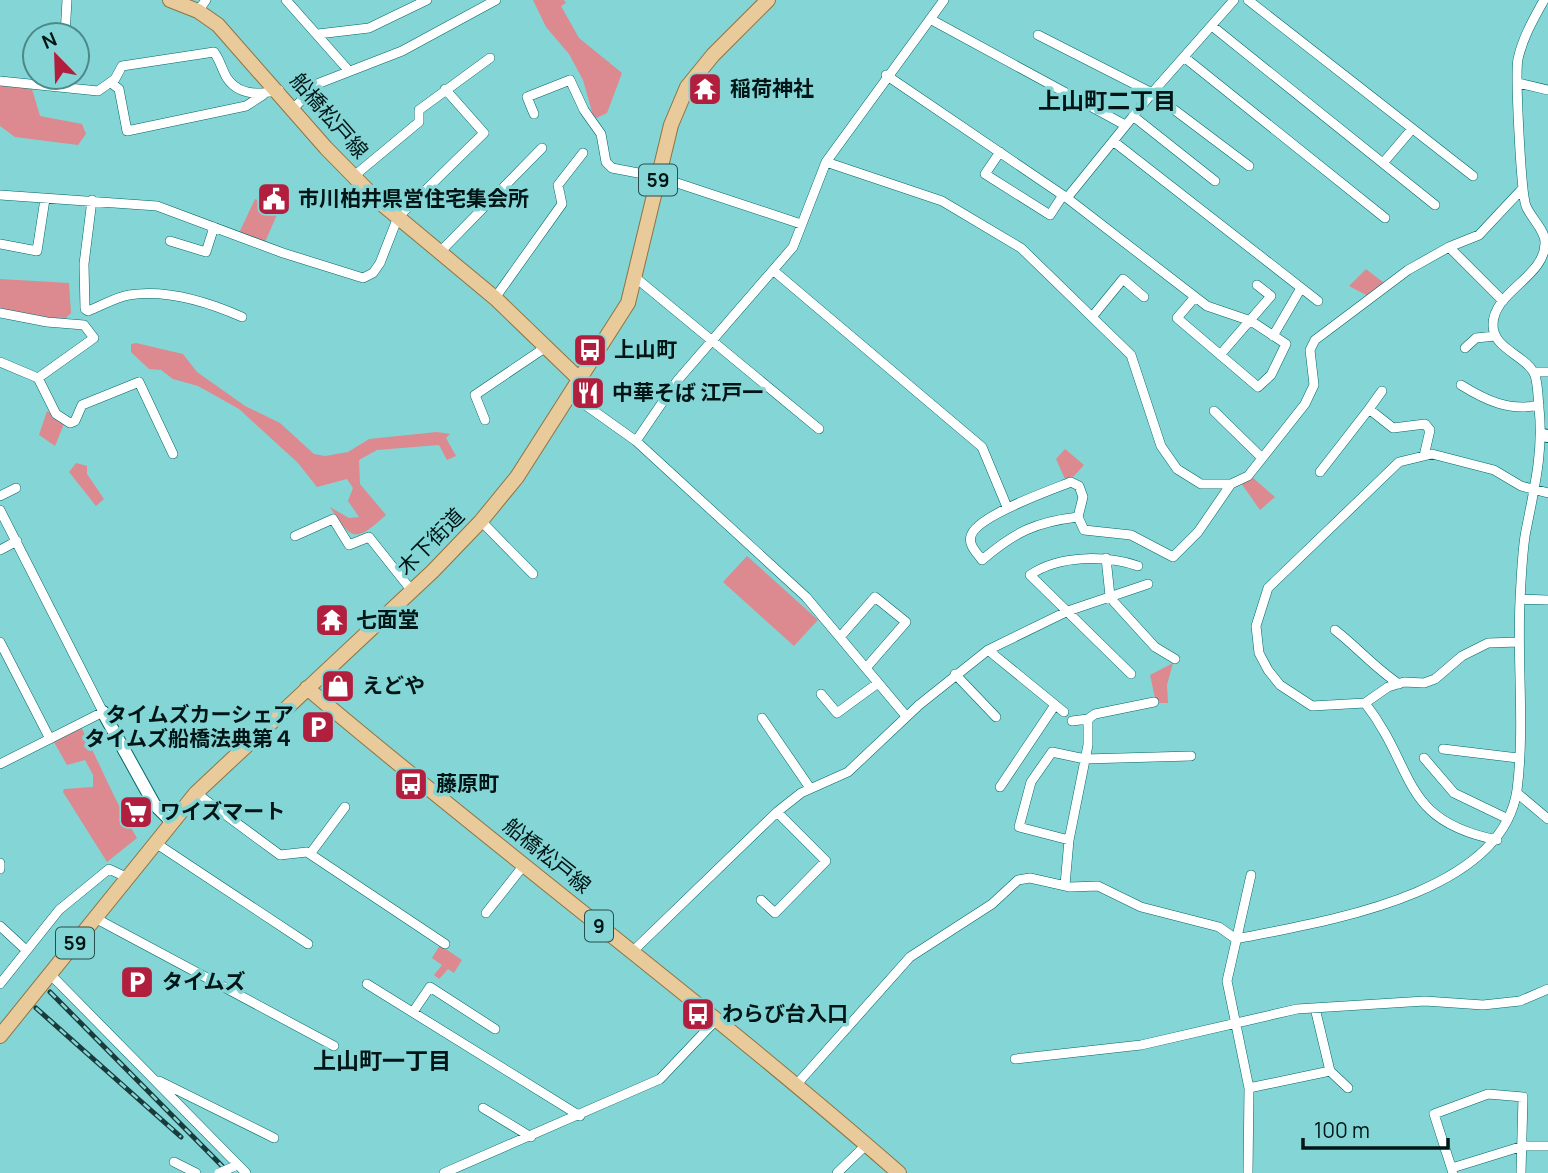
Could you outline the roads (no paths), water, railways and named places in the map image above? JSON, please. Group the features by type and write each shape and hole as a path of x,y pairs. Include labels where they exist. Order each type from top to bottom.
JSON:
{"main road":[{"name":"船橋松戸線","path":"170,0 202,5 354,177 495,298 579,379"},
{"name":"木下街道","path":"0,1036 196,793 412,591 481,522 517,477 622,314 636,278 671,125 687,87 713,55 768,0"},
{"name":"船橋松戸線","path":"307,688 631,953 797,1084 894,1170"}],"street":[{"path":"66,21 67,0"},
{"path":"286,0 349,71"},
{"path":"318,34 369,28 427,0"},
{"path":"294,108 317,84 402,51 496,0"},
{"path":"636,441 677,381 793,247 826,162 886,75 944,0"},
{"path":"1000,152 985,174 1050,215 1234,0"},
{"path":"1248,0 1473,176"},
{"path":"797,1084 910,957 981,912 1018,880 1030,877 1065,885 1098,886 1141,907 1219,927 1236,939 1362,913 1410,896 1452,874 1497,840 1517,793 1520,599 1525,538 1545,435 1534,372 1495,336 1492,323 1503,300 1531,272 1544,252 1547,237 1526,206 1517,64 1525,35 1544,0"},
{"path":"930,19 1125,125"},
{"path":"1212,26 1435,205"},
{"path":"1038,35 1152,93 1249,166"},
{"path":"91,91 98,91 111,83 122,66 214,52 228,79 237,88 263,94"},
{"path":"1184,57 1385,218"},
{"path":"354,177 419,122 419,110 490,58"},
{"path":"886,75 1065,196 1207,306 1251,321 1286,344 1272,375 1258,387 1177,318 1195,297"},
{"path":"534,114 527,97 570,80 584,110 601,134 606,162 612,168 659,177 801,224"},
{"path":"0,81 21,84"},
{"path":"111,83 119,89 127,131 246,106 263,94 279,90"},
{"path":"1518,83 1548,90"},
{"path":"0,195 157,205 338,272 363,278 373,273 380,262 398,217 484,132 445,89"},
{"path":"1133,116 1215,181"},
{"path":"1383,163 1412,129"},
{"path":"1113,141 1318,301"},
{"path":"440,251 542,148"},
{"path":"495,298 562,204 558,185 583,153"},
{"path":"826,162 942,201 1021,248 1131,355 1161,446 1177,470 1201,484 1231,484 1248,476 1310,395 1314,376 1310,350 1315,340 1408,270 1449,247 1479,235 1523,188"},
{"path":"0,244 37,251 45,199"},
{"path":"92,200 84,264 85,309 88,311 128,295 164,295 216,305 242,317"},
{"path":"170,241 206,252 214,227"},
{"path":"1449,247 1503,300"},
{"path":"774,271 982,447 1007,507"},
{"path":"636,278 819,429"},
{"path":"1093,317 1122,279 1144,297"},
{"path":"1220,355 1270,296 1257,285"},
{"path":"1273,335 1301,288"},
{"path":"0,313 47,323 84,326 94,338 38,378"},
{"path":"1465,348 1476,338 1495,336"},
{"path":"485,419 475,395 547,347"},
{"path":"0,362 38,378 55,414 70,423 75,421 82,405 139,382 173,454"},
{"path":"1534,372 1548,372"},
{"path":"1461,385 1496,403 1521,409 1539,405"},
{"path":"1320,472 1382,391"},
{"path":"570,394 636,441 806,597 906,716"},
{"path":"1369,409 1393,428 1425,424 1430,430 1424,456"},
{"path":"1214,411 1262,458"},
{"path":"1519,642 1488,643 1462,656 1435,679 1424,684 1399,684 1365,703 1312,706 1299,700 1268,670 1259,653 1256,626 1268,588 1399,462 1432,454 1494,470 1536,492 1548,493"},
{"path":"1078,517 1047,521 1025,528 982,560 971,544 971,535 1007,507 1071,482 1079,486 1083,497 1078,517 1084,530 1132,535 1173,557 1198,532 1231,484"},
{"path":"0,496 16,488"},
{"path":"0,510 103,712 154,804 171,821"},
{"path":"295,536 333,519 349,545 369,537 412,591"},
{"path":"481,522 533,574"},
{"path":"0,550 16,541"},
{"path":"1106,558 1110,596 1155,647 1175,659"},
{"path":"1131,674 1030,575 1056,563 1106,558 1138,566"},
{"path":"631,953 777,812 810,788 848,772 906,716 988,650 1068,611 1149,584"},
{"path":"841,636 875,597 906,622 866,667"},
{"path":"1520,599 1548,600"},
{"path":"1335,630 1363,651 1372,666 1399,684"},
{"path":"0,642 50,739"},
{"path":"988,650 1064,712"},
{"path":"955,674 996,717"},
{"path":"821,694 837,713 878,682"},
{"path":"1072,721 1088,719 1095,713 1154,702"},
{"path":"1365,703 1387,731 1413,790 1429,812 1447,824 1471,834 1497,840"},
{"path":"1000,787 1055,705"},
{"path":"0,764 103,712"},
{"path":"762,718 810,788"},
{"path":"1065,885 1069,840 1085,759 1088,719"},
{"path":"1443,749 1518,758"},
{"path":"1069,840 1018,827 1020,811 1031,782 1052,752 1085,759 1191,756"},
{"path":"1424,758 1454,793 1506,817"},
{"path":"196,793 280,855 310,854 445,944"},
{"path":"1517,793 1548,819"},
{"path":"310,854 345,807"},
{"path":"761,900 775,914 826,861 777,812"},
{"path":"154,842 308,944"},
{"path":"0,863 0,869"},
{"path":"486,913 524,865"},
{"path":"0,984 59,910 105,872 112,869 126,877"},
{"path":"1248,1173 1249,1088 1227,981 1251,875"},
{"path":"95,918 334,1046"},
{"path":"0,926 26,950"},
{"path":"50,974 239,1169"},
{"path":"368,984 580,1116"},
{"path":"413,1012 430,987 495,1029"},
{"path":"1015,1059 1141,1045 1236,1022 1315,1008 1425,1001 1483,1005 1520,1001 1548,989"},
{"path":"1315,1008 1330,1071 1348,1088"},
{"path":"444,1173 660,1079 716,1020"},
{"path":"1249,1088 1330,1071"},
{"path":"151,1077 274,1138"},
{"path":"1521,1173 1523,1146 1523,1097 1488,1094 1434,1114 1452,1170 1523,1146 1548,1146"},
{"path":"482,1108 531,1137"},
{"path":"837,1173 867,1144"},
{"path":"174,1162 196,1173"},
{"path":"219,1173 239,1169"}],"railway":[{"path":"50,992 229,1173"},
{"path":"36,1008 181,1137"}],"place":[{"name":"稲荷神社","path":"705,89"},
{"name":"市川柏井県営住宅集会所","path":"274,199"},
{"name":"上山町","path":"590,350"},
{"name":"中華そば 江戸一","path":"588,393"},
{"name":"七面堂","path":"332,620"},
{"name":"えどや","path":"338,686"},
{"name":"タイムズカーシェア タイムズ船橋法典第４","path":"318,727"},
{"name":"藤原町","path":"411,784"},
{"name":"ワイズマート","path":"136,812"},
{"name":"タイムズ","path":"137,982"},
{"name":"わらび台入口","path":"698,1014"}],"district":[{"name":"上山町二丁目","path":"1107,101"},
{"name":"上山町一丁目","path":"382,1061"}]}
